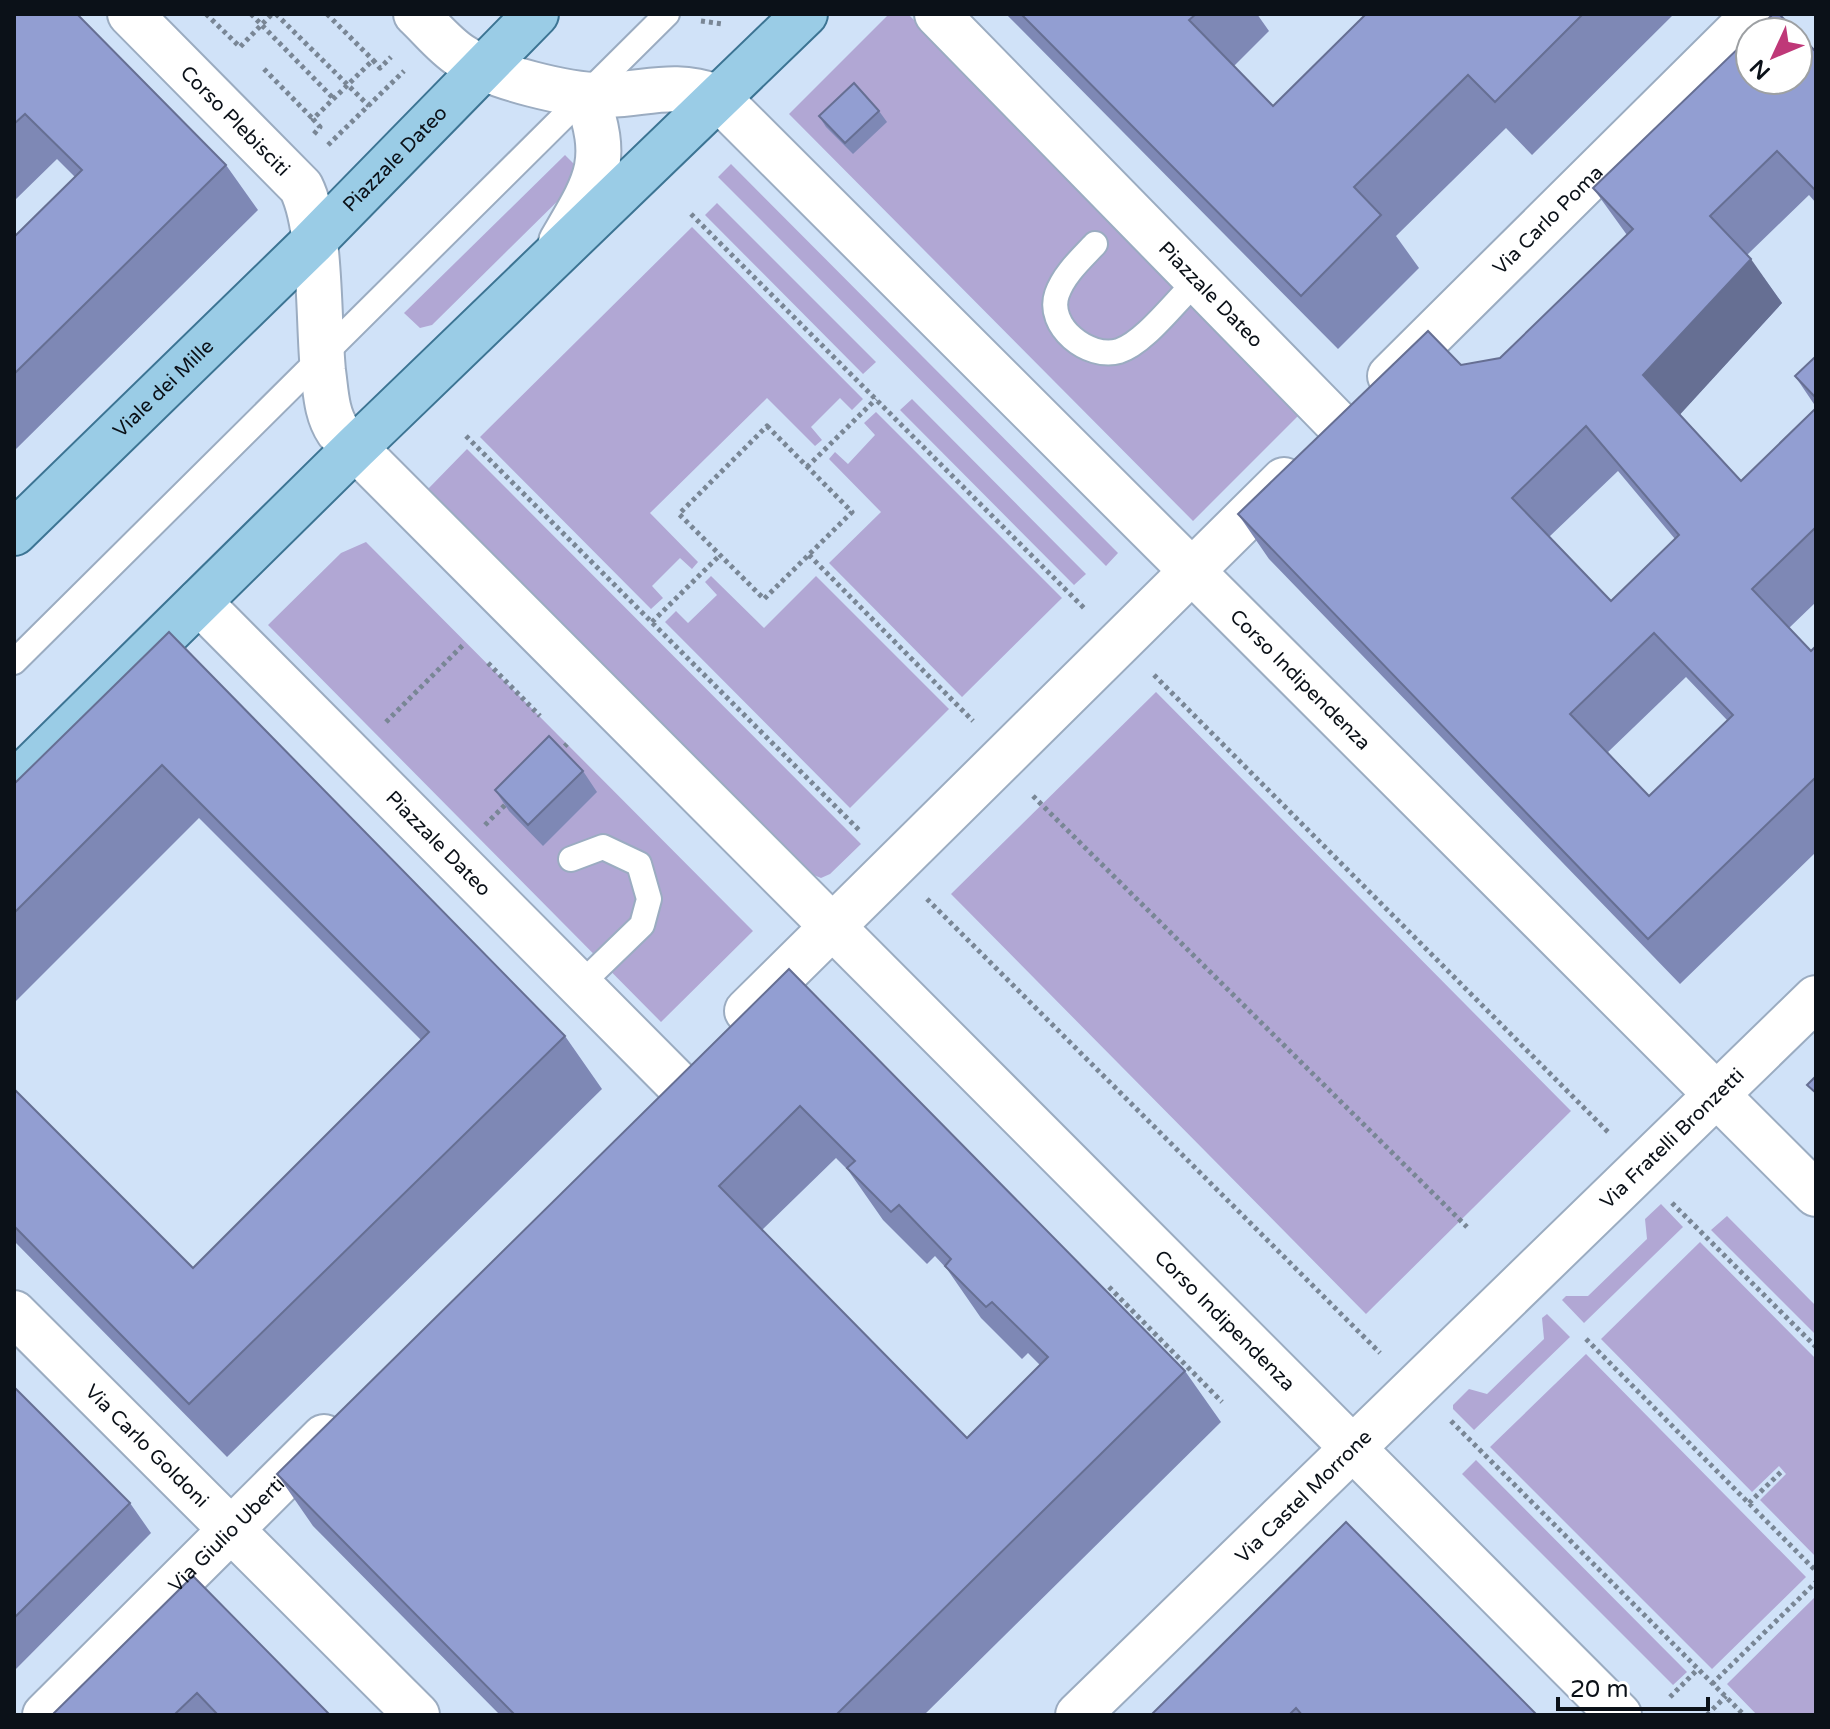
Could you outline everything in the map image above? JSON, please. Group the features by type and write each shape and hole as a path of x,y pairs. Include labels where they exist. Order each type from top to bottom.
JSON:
{"main road":[{"name":"Piazzale Dateo","path":"312,243 536,14"},
{"path":"14,784 745,68 774,47 805,14"},
{"name":"Viale dei Mille","path":"14,533 312,243"}],"street":[{"name":"Corso Plebisciti","path":"130,14 299,161 312,243"},
{"name":"Piazzale Dateo","path":"937,14 1340,426"},
{"name":"Via Carlo Poma","path":"1340,426 1755,14"},
{"path":"428,26 483,68 586,95 626,94 663,87 692,88 717,97 1193,570"},
{"path":"554,255 592,186 600,162 599,141 586,95"},
{"path":"312,243 331,420 355,448 832,925"},
{"path":"643,1116 832,925 1340,426"},
{"name":"Corso Indipendenza","path":"1193,570 1816,1194"},
{"name":"Piazzale Dateo","path":"199,602 676,1082"},
{"name":"Corso Indipendenza","path":"832,925 1619,1715"},
{"name":"Via Fratelli Bronzetti","path":"1527,1278 1816,998"},
{"name":"Via Castel Morrone","path":"1078,1715 1527,1278"},
{"name":"Via Carlo Goldoni","path":"14,1313 417,1715"},
{"name":"Via Giulio Uberti","path":"45,1715 352,1408"}],"lane":[{"path":"14,662 667,14"},
{"path":"1095,244 1063,281 1055,298 1057,316 1068,334 1084,346 1101,352 1119,351 1138,339 1198,280"},
{"path":"571,859 603,847 639,864 649,899 642,925 580,985"}],"path":[{"path":"206,14 240,47 274,14 369,106"},
{"path":"251,14 334,99"},
{"path":"327,14 380,68 396,52"},
{"path":"299,161 369,106 428,26"},
{"path":"313,119 373,60"},
{"path":"264,69 320,127 299,161"},
{"path":"691,214 1092,615"},
{"path":"807,467 876,399"},
{"path":"767,426 852,512 764,599 720,555 679,514 767,426"},
{"path":"466,436 850,821"},
{"path":"652,622 720,555"},
{"path":"809,555 1035,783 1030,793 1467,1227"},
{"path":"376,733 464,644"},
{"path":"488,663 540,716"},
{"path":"1152,673 1617,1141"},
{"path":"557,754 567,744"},
{"path":"475,834 516,794"},
{"path":"925,897 1390,1363"},
{"path":"1667,1198 1816,1347"},
{"path":"1109,1287 1222,1402"},
{"path":"1586,1339 1816,1571"},
{"path":"1443,1414 1744,1715"},
{"path":"1749,1503 1783,1470"},
{"path":"1712,1684 1816,1582"},
{"path":"1670,1697 1698,1669"},
{"path":"1707,1715 1726,1696"}],"shaded area":[{"path":"889,14 908,14 1301,413 1193,521 789,114"},
{"path":"565,155 579,169 578,181 432,325 420,328 404,313"},
{"path":"731,164 1118,553 1106,566 718,177"},
{"path":"717,203 876,362 863,374 705,215"},
{"path":"692,227 863,399 852,410 840,398 811,427 822,440 815,446 767,398 650,513 698,562 692,569 680,558 652,586 663,598 651,609 480,437"},
{"path":"912,399 1086,574 1074,585 900,410"},
{"path":"876,412 1062,598 962,697 829,563 881,512 829,459 835,452 848,464 875,435 864,423"},
{"path":"467,449 861,844 830,874 821,878 811,874 428,489"},
{"path":"366,542 753,931 661,1022 268,625 341,553"},
{"path":"711,576 764,628 816,576 949,709 850,808 665,622 676,611 688,623 717,595 705,582"},
{"path":"1156,692 1571,1111 1366,1314 951,894"},
{"path":"1661,1204 1683,1227 1584,1323 1562,1300 1566,1296 1588,1296 1647,1239 1645,1219"},
{"path":"1727,1216 1816,1306 1816,1335 1711,1230"},
{"path":"1700,1242 1816,1359 1816,1557 1760,1500 1786,1474 1779,1466 1752,1492 1601,1339"},
{"path":"1547,1314 1570,1337 1474,1430 1453,1409 1453,1405 1469,1389 1487,1394 1544,1339 1542,1318"},
{"path":"1586,1354 1806,1577 1712,1669 1490,1447"},
{"path":"1476,1460 1687,1672 1673,1685 1462,1474"},
{"path":"1816,1596 1816,1715 1757,1715 1727,1684"}],"building":[{"path":"14,14 77,14 226,165 14,374 14,237 82,170 25,114 14,124"},
{"path":"1021,14 1196,14 1189,20 1273,106 1366,14 1583,14 1495,102 1468,75 1354,187 1381,215 1301,296"},
{"path":"1814,50 1816,52 1816,191 1777,151 1710,216 1751,259 1643,375 1741,481 1816,408 1816,527 1752,589 1811,651 1816,646 1816,777 1648,939 1238,514 1428,331 1461,365 1500,358 1633,229 1593,188 1734,52 1734,96 1814,96","holes":["1586,426 1679,535 1611,601 1512,498","1654,633 1733,715 1649,796 1570,714"]},
{"path":"854,83 879,111 845,143 819,116"},
{"path":"1816,356 1816,398 1795,376"},
{"path":"169,632 565,1036 189,1404 14,1226 14,1089 193,1268 429,1032 162,765 14,913 14,784"},
{"path":"549,736 583,771 528,825 495,790"},
{"path":"789,969 1185,1371 836,1715 515,1715 277,1474","holes":["800,1106 855,1161 847,1168 891,1212 899,1205 951,1259 945,1266 986,1307 992,1302 1048,1357 967,1438 719,1186"]},
{"path":"1816,1076 1816,1093 1807,1085"},
{"path":"14,1387 130,1503 14,1618"},
{"path":"1346,1522 1537,1715 1302,1715 1296,1708 1289,1715 1151,1715"},
{"path":"193,1576 330,1715 218,1715 197,1693 174,1715 52,1715"}]}
